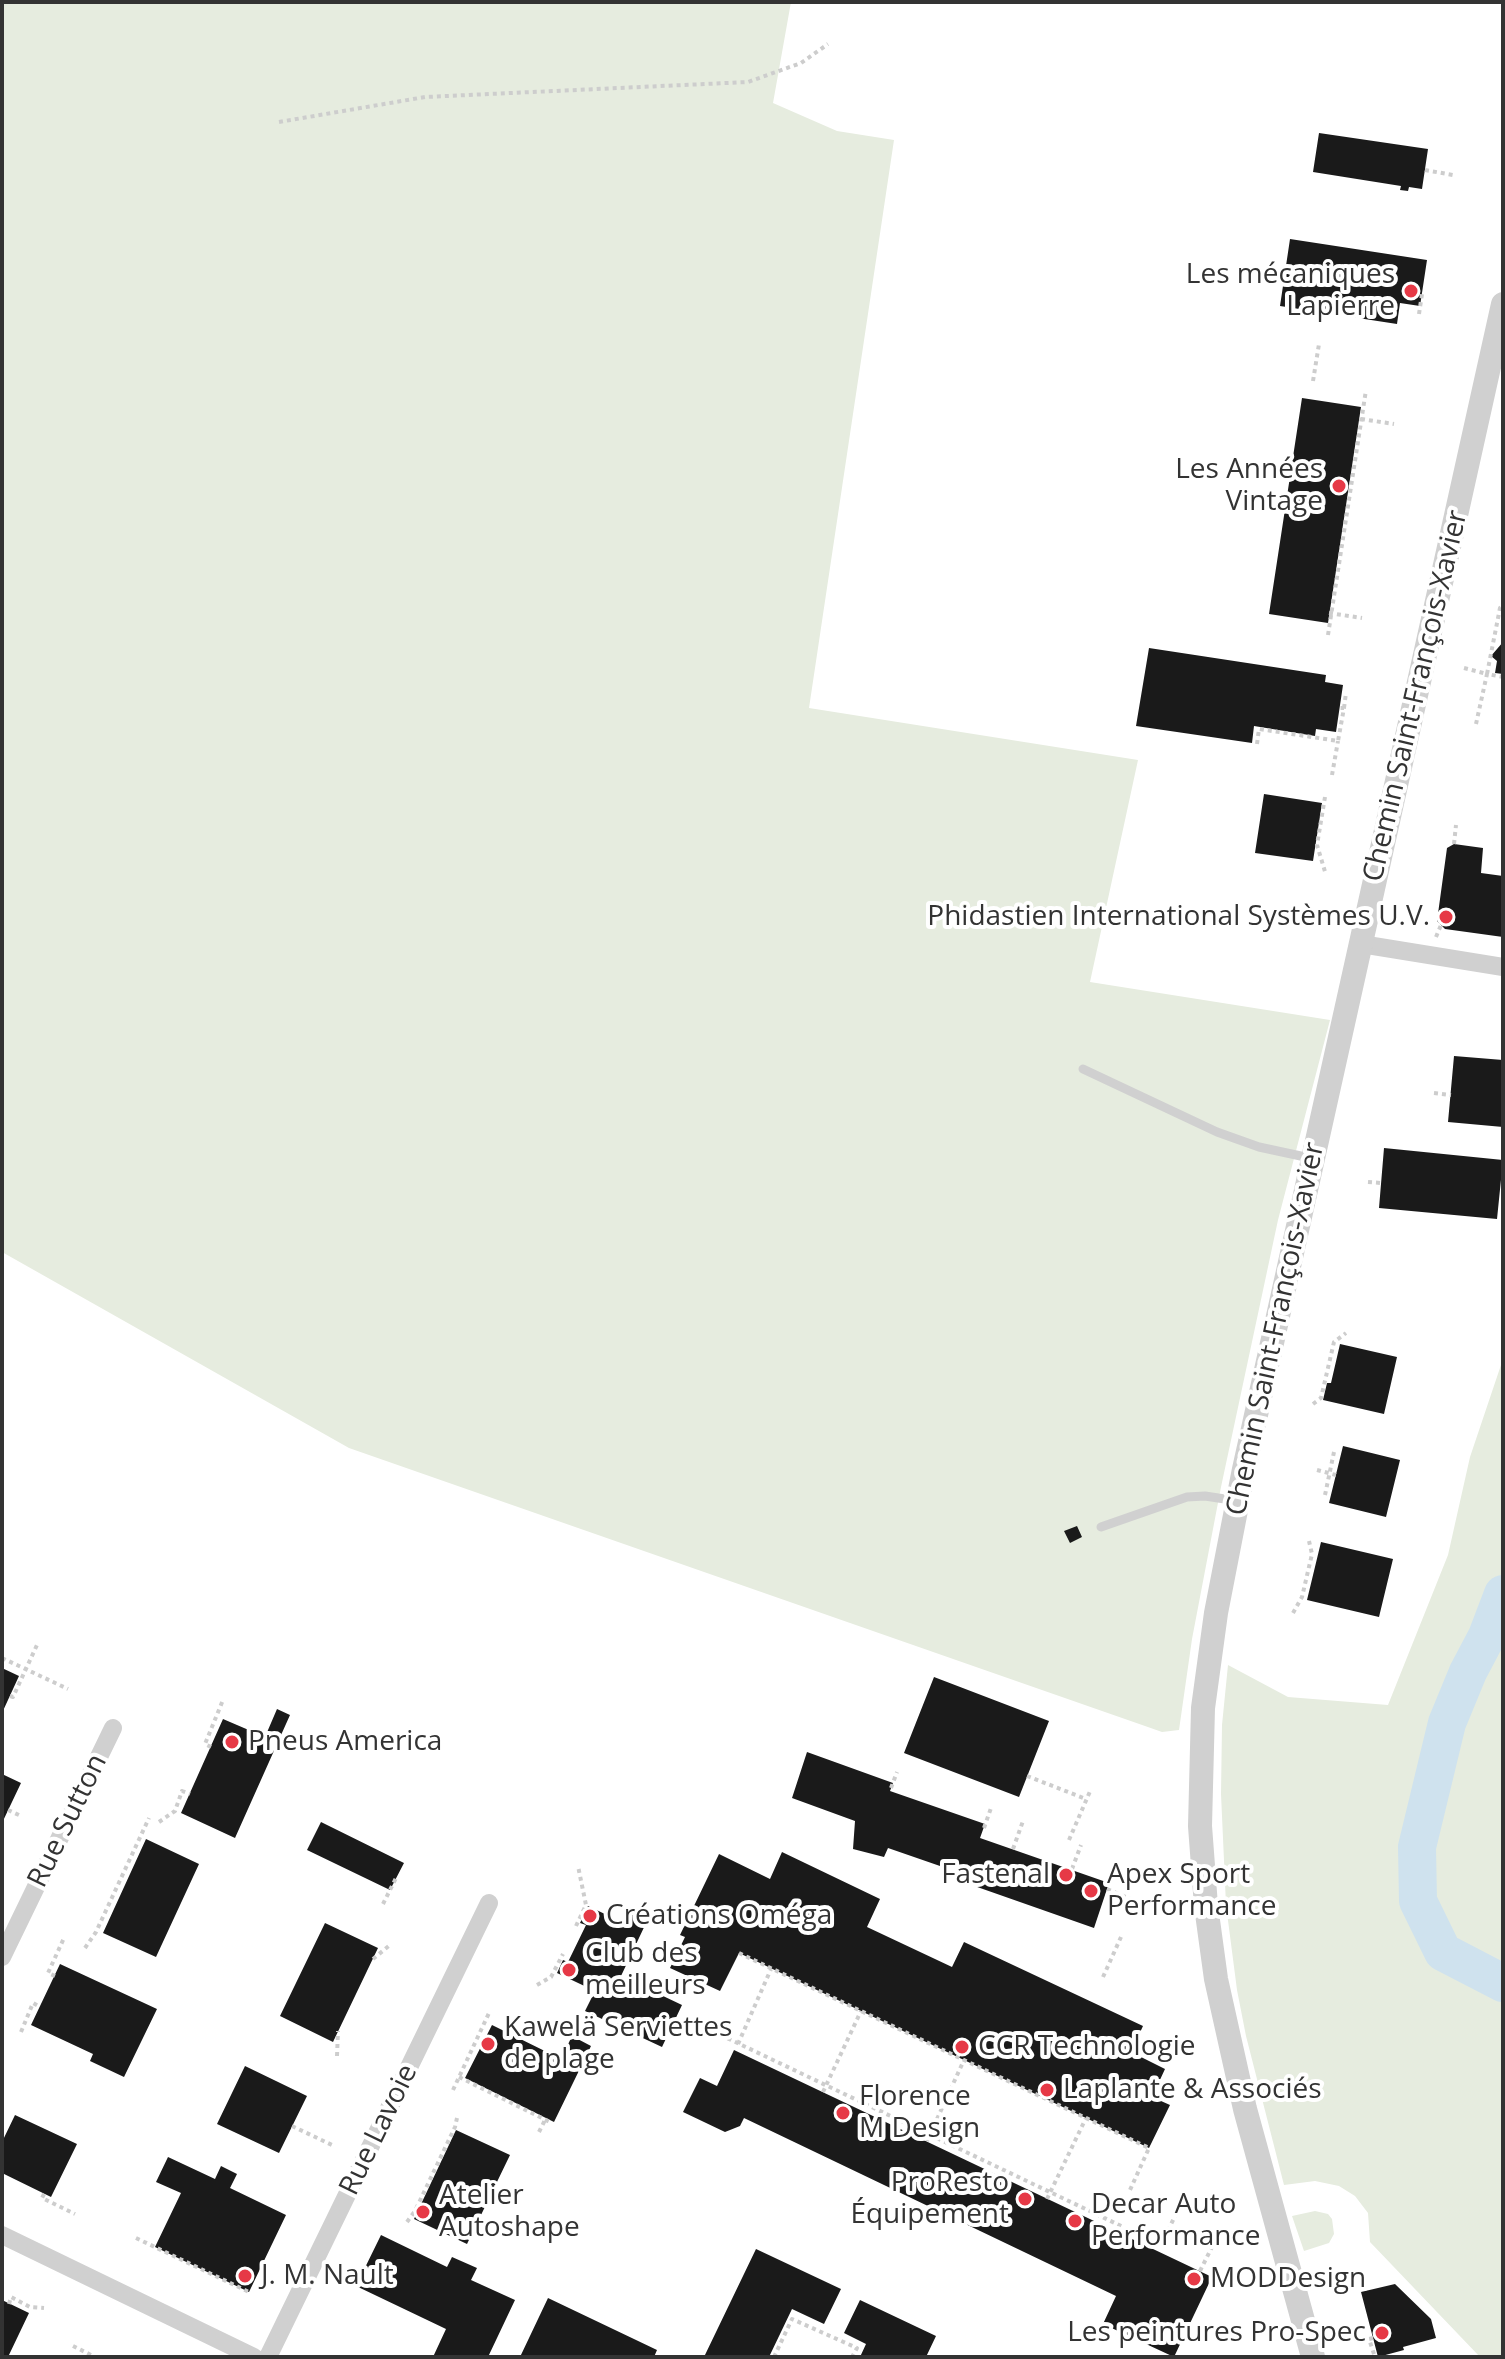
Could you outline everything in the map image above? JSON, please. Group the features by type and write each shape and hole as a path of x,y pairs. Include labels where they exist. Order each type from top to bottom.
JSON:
{"street":[{"name":"Chemin Saint-François-Xavier","path":"1313,2357 1229,2048 1216,1979 1205,1893 1200,1803 1203,1708 1216,1613 1238,1501 1503,304"},
{"path":"1361,944 1503,967"},
{"name":"Rue Sutton","path":"2,1957 113,1728"},
{"name":"Rue Lavoie","path":"268,2357 489,1903"},
{"path":"2,2235 254,2357"}],"lane":[{"path":"1083,1069 1217,1132 1267,1150 1313,1159"},
{"path":"1101,1527 1187,1497 1205,1496 1238,1501"}],"path":[{"path":"279,122 425,97 748,82 801,63 828,44"},
{"path":"1425,170 1453,175"},
{"path":"1419,314 1422,294"},
{"path":"1313,381 1319,344"},
{"path":"1328,635 1366,390"},
{"path":"1360,419 1394,424"},
{"path":"1476,724 1500,608 1503,606"},
{"path":"1330,614 1362,618"},
{"path":"1464,668 1503,677"},
{"path":"1332,775 1346,693"},
{"path":"1257,744 1259,729 1338,741"},
{"path":"1325,797 1316,844 1326,875"},
{"path":"1454,844 1456,825"},
{"path":"1435,943 1441,925"},
{"path":"1434,1093 1451,1095"},
{"path":"1368,1182 1381,1183"},
{"path":"1313,1404 1324,1392 1334,1342 1346,1333"},
{"path":"1325,1495 1333,1474 1334,1452"},
{"path":"1317,1470 1333,1474"},
{"path":"1293,1613 1311,1571 1309,1541"},
{"path":"10,1696 13,1697 37,1645"},
{"path":"2,1658 68,1689"},
{"path":"211,1747 205,1744 209,1727 223,1700"},
{"path":"214,1722 221,1725"},
{"path":"891,1788 897,1772"},
{"path":"1027,1776 1086,1799"},
{"path":"1069,1840 1091,1789"},
{"path":"159,1822 175,1811 182,1791 190,1794"},
{"path":"984,1828 991,1808"},
{"path":"8,1810 21,1816"},
{"path":"85,1948 129,1869 149,1818"},
{"path":"1013,1849 1023,1821"},
{"path":"1072,1869 1081,1845"},
{"path":"576,1926 586,1905 578,1866"},
{"path":"383,1904 397,1876"},
{"path":"117,1887 123,1890"},
{"path":"1107,1889 1135,1901"},
{"path":"107,1908 114,1910"},
{"path":"99,1926 105,1929"},
{"path":"1103,1977 1121,1937"},
{"path":"55,1976 48,1973 64,1938"},
{"path":"373,1959 390,1945"},
{"path":"739,1953 1149,2148 1130,2190"},
{"path":"537,1985 551,1977 563,1954"},
{"path":"738,2044 772,1968"},
{"path":"21,2032 33,2003 40,2007"},
{"path":"823,2092 861,2011"},
{"path":"453,2090 489,2013"},
{"path":"706,2028 1105,2218 1141,2240 1161,2245 1177,2212"},
{"path":"337,2056 338,2031"},
{"path":"477,2039 483,2042"},
{"path":"753,2058 756,2052"},
{"path":"927,2141 964,2060"},
{"path":"788,2075 791,2069"},
{"path":"459,2077 552,2123"},
{"path":"806,2083 809,2077"},
{"path":"836,2098 838,2091"},
{"path":"856,2107 859,2101"},
{"path":"877,2117 879,2111"},
{"path":"407,2222 416,2212 449,2144 457,2118"},
{"path":"891,2124 894,2118"},
{"path":"1047,2199 1086,2118"},
{"path":"539,2132 545,2120"},
{"path":"904,2130 907,2124"},
{"path":"292,2126 332,2145"},
{"path":"948,2152 951,2145"},
{"path":"977,2165 980,2159"},
{"path":"1007,2179 1009,2173"},
{"path":"1029,2190 1032,2184"},
{"path":"44,2194 42,2198 75,2214"},
{"path":"1061,2205 1064,2199"},
{"path":"1083,2216 1086,2210"},
{"path":"1102,2225 1105,2218"},
{"path":"1200,2271 1219,2233"},
{"path":"136,2238 224,2283 249,2292"},
{"path":"9,2304 11,2297 30,2307 44,2308"},
{"path":"774,2357 788,2321 792,2319 857,2348 852,2357"},
{"path":"1373,2338 1369,2339 1375,2357"},
{"path":"73,2346 95,2357"},
{"path":"855,2350 862,2353"}],"shaded area":[{"path":"2,2 791,2 773,103 837,131 894,140 809,708 1138,760 1090,982 1330,1020 1278,1220 1221,1487 1192,1639 1179,1730 1162,1732 349,1448 2,1252"},
{"path":"1503,1359 1503,2357 1480,2357 1370,2242 1368,2213 1355,2196 1339,2186 1315,2181 1284,2185 1237,1990 1226,1905 1221,1794 1222,1725 1228,1665 1288,1697 1388,1705 1448,1555 1470,1457"},
{"path":"1315,2211 1328,2214 1334,2234 1329,2243 1304,2251 1292,2216"}],"building":[{"path":"1319,133 1428,149 1422,189 1409,187 1408,191 1400,190 1401,186 1313,172"},
{"path":"1290,239 1427,260 1420,306 1400,303 1397,324 1280,306"},
{"path":"1302,398 1361,407 1328,623 1269,614"},
{"path":"1503,642 1503,674 1495,673 1497,661 1491,656"},
{"path":"1149,648 1326,675 1325,682 1343,685 1336,732 1316,729 1315,736 1254,726 1252,743 1136,726"},
{"path":"1264,794 1322,803 1313,861 1255,853"},
{"path":"1454,844 1483,848 1481,873 1503,876 1503,937 1445,929 1437,921 1447,848"},
{"path":"1454,1056 1503,1060 1503,1127 1448,1122"},
{"path":"1384,1148 1503,1160 1497,1219 1379,1208"},
{"path":"1340,1344 1397,1357 1384,1414 1323,1400 1327,1383 1331,1383"},
{"path":"1343,1446 1400,1460 1386,1517 1329,1503"},
{"path":"1077,1526 1082,1537 1070,1543 1064,1531"},
{"path":"1321,1542 1393,1559 1379,1617 1307,1600"},
{"path":"2,1668 19,1676 2,1713"},
{"path":"934,1677 1049,1721 1019,1797 904,1753"},
{"path":"277,1709 290,1715 235,1838 181,1813 223,1719 265,1737"},
{"path":"807,1752 893,1783 890,1791 985,1824 980,1838 1109,1883 1094,1928 963,1882 966,1875 888,1848 884,1857 853,1849 855,1821 792,1798"},
{"path":"2,1774 21,1783 2,1823"},
{"path":"321,1822 404,1863 390,1890 307,1850"},
{"path":"146,1839 199,1864 156,1957 103,1933"},
{"path":"782,1852 880,1899 867,1927 952,1967 964,1942 1143,2026 1131,2052 1165,2069 1152,2097 1170,2105 1149,2148 739,1953 720,1991 670,1968 685,1937 680,1935 719,1854 770,1879"},
{"path":"588,1906 626,1924 631,1914 647,1921 621,1976 682,2005 662,2047 585,2011 595,1991 557,1973 563,1960 568,1962 586,1925 580,1923"},
{"path":"325,1923 378,1948 333,2042 280,2016"},
{"path":"60,1964 157,2009 124,2077 90,2061 93,2054 31,2025"},
{"path":"492,2025 561,2059 572,2036 591,2046 554,2122 465,2078"},
{"path":"734,2050 1212,2277 1174,2357 1103,2324 1116,2296 744,2118 740,2126 725,2132 683,2112 700,2078 717,2086"},
{"path":"245,2066 307,2096 279,2153 217,2124"},
{"path":"15,2115 77,2144 51,2197 2,2173 2,2142"},
{"path":"456,2130 510,2155 467,2244 414,2219"},
{"path":"168,2157 215,2179 221,2166 237,2174 230,2188 286,2215 249,2292 155,2247 181,2193 156,2182"},
{"path":"381,2235 447,2267 452,2257 477,2268 471,2280 515,2300 488,2357 433,2357 446,2329 356,2286"},
{"path":"756,2249 841,2289 824,2324 792,2309 769,2357 704,2357"},
{"path":"1395,2284 1431,2319 1436,2338 1378,2357 1361,2292"},
{"path":"548,2298 657,2350 654,2357 520,2357"},
{"path":"2,2300 29,2313 8,2357 2,2357"},
{"path":"860,2300 936,2336 926,2357 860,2357 866,2344 844,2333"}],"waterway":[{"path":"1503,1594 1447,1723 1417,1847 1418,1901 1443,1952 1503,1983"}],"place":[{"name":"Les mécaniques Lapierre","path":"1411,291"},
{"name":"Les Années Vintage","path":"1339,486"},
{"name":"Phidastien International Systèmes U.V.","path":"1446,917"},
{"name":"Pneus America","path":"232,1742"},
{"name":"Fastenal","path":"1066,1875"},
{"name":"Apex Sport Performance","path":"1091,1891"},
{"name":"Créations Oméga","path":"590,1916"},
{"name":"Club des meilleurs","path":"569,1970"},
{"name":"Kawelä Serviettes de plage","path":"488,2044"},
{"name":"CCR Technologie","path":"962,2047"},
{"name":"Laplante & Associés","path":"1047,2090"},
{"name":"Florence M Design","path":"843,2113"},
{"name":"ProResto Équipement","path":"1025,2199"},
{"name":"Atelier Autoshape","path":"423,2212"},
{"name":"Decar Auto Performance","path":"1075,2221"},
{"name":"J. M. Nault","path":"245,2276"},
{"name":"MODDesign","path":"1194,2279"},
{"name":"Les peintures Pro-Spec","path":"1382,2333"}]}
